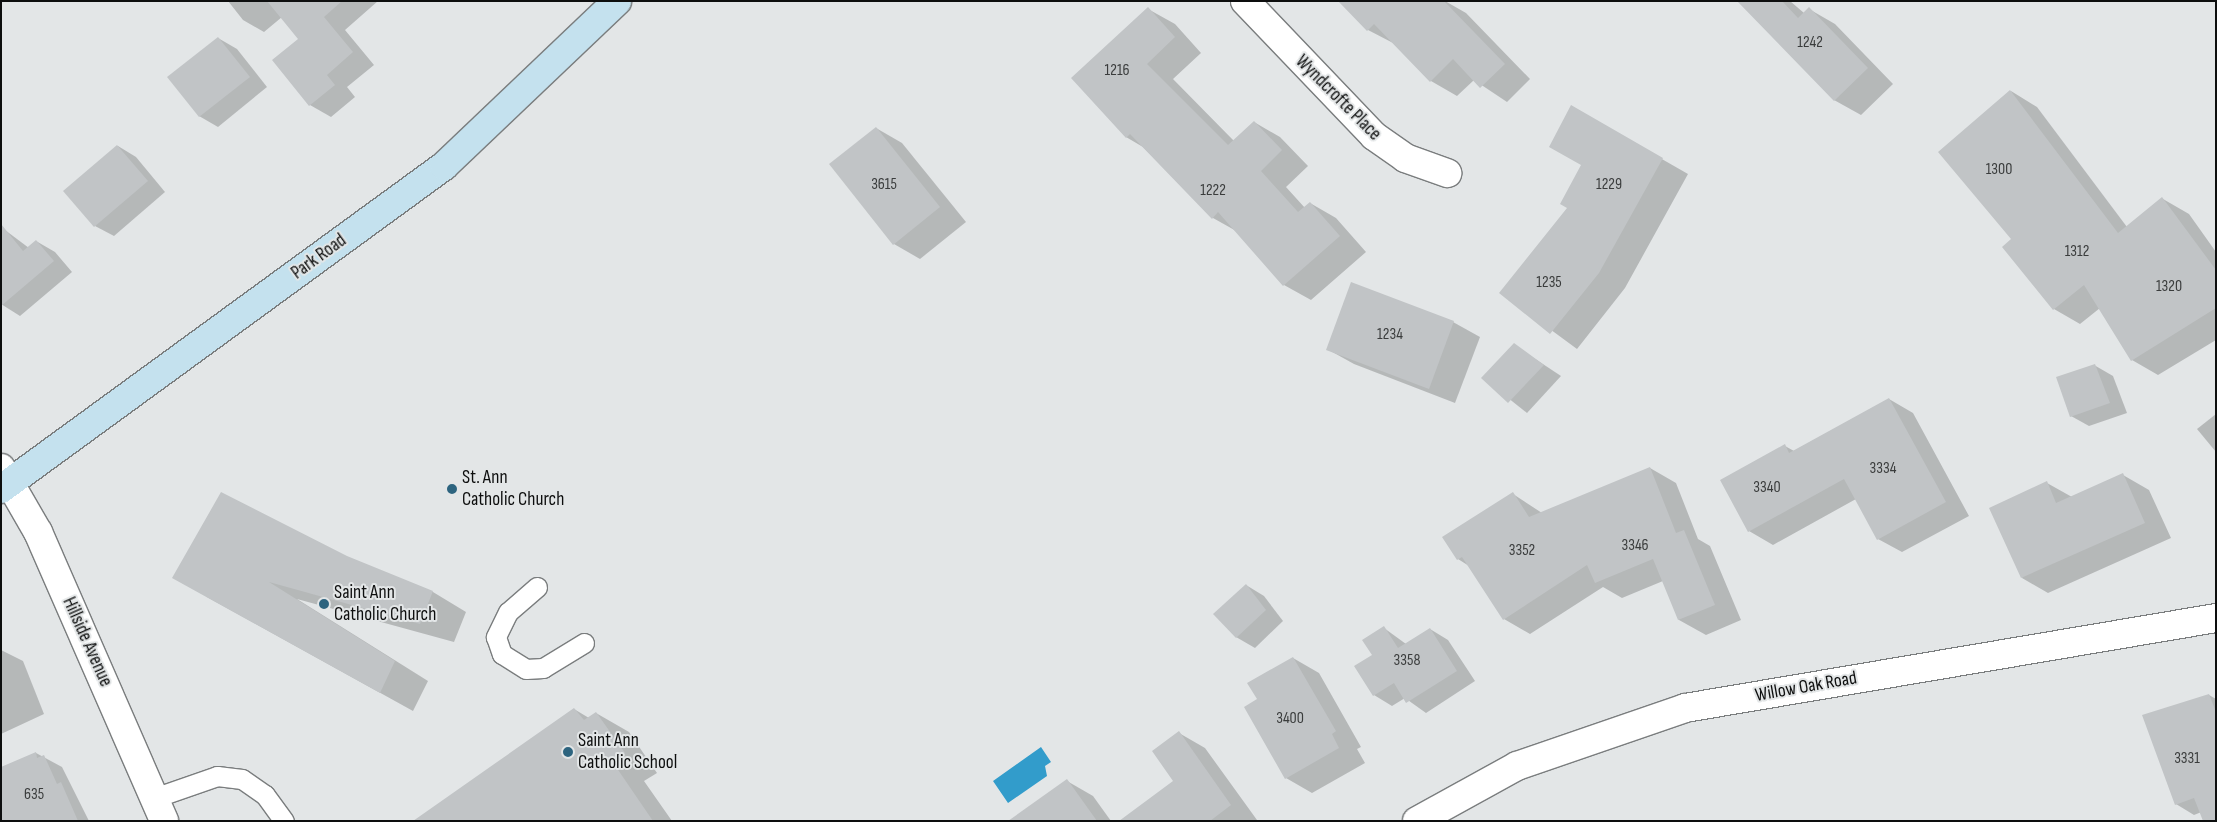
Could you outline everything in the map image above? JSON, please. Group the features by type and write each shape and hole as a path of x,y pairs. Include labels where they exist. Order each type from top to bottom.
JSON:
{"main road":[{"name":"Park Road","path":"4,480 444,166 617,1"}],"street":[{"name":"Wyndcrofte Place","path":"1245,1 1374,136 1405,158 1447,173"},
{"name":"Hillside Avenue","path":"4,480 38,532 159,809"},
{"name":"Willow Oak Road","path":"1416,821 1517,766 1685,708 2216,618"}],"lane":[{"path":"537,587 508,612 496,637 502,654 526,669 542,668 584,643"},
{"path":"159,809 217,776 242,780 265,795 284,821"}],"water":[{"path":"1041,747 1051,762 1045,766 1047,776 1008,803 993,781"}],"building":[{"path":"267,1 342,1 324,17 353,52 327,75 335,85 309,106 272,60 298,39"},
{"path":"1338,1 1444,1 1505,64 1480,88 1453,59 1430,82 1374,24 1367,31"},
{"path":"1737,1 1782,1 1798,18 1809,7 1868,68 1834,101"},
{"path":"1148,7 1175,37 1147,64 1228,145 1254,121 1282,150 1261,171 1298,212 1310,202 1340,236 1283,286 1218,212 1212,219 1130,134 1126,138 1071,78"},
{"path":"218,37 250,77 199,117 167,77"},
{"path":"2010,90 2118,233 2162,197 2216,270 2216,308 2131,361 2084,285 2053,310 2002,247 2011,239 1938,152"},
{"path":"1571,105 1663,158 1599,273 1550,334 1499,293 1567,208 1560,204 1581,165 1549,147"},
{"path":"876,127 940,207 893,245 829,164"},
{"path":"117,145 148,181 94,227 63,191"},
{"path":"1,224 23,251 36,240 54,261 1,306"},
{"path":"1351,282 1454,321 1429,389 1326,350"},
{"path":"1514,343 1544,365 1508,403 1481,378"},
{"path":"2095,364 2110,403 2070,417 2056,377"},
{"path":"1889,398 1946,502 1877,540 1844,479 1748,532 1720,480 1785,444 1789,453"},
{"path":"1650,467 1676,533 1684,530 1715,605 1678,620 1653,559 1595,583 1587,565 1503,620 1462,557 1457,560 1442,537 1513,492 1529,517"},
{"path":"2123,473 2145,523 2021,578 1989,508 2047,481 2056,503"},
{"name":"Saint Ann Catholic Church","path":"221,492 347,556 433,591 420,624 269,582 395,661 380,693 172,578"},
{"path":"1246,584 1266,610 1236,638 1213,614"},
{"path":"1384,626 1398,648 1430,628 1457,671 1406,703 1394,683 1373,696 1354,666 1372,655 1362,640"},
{"path":"1293,657 1336,731 1332,734 1339,748 1285,779 1244,707 1257,699 1247,683"},
{"path":"2209,694 2216,712 2216,821 2203,821 2194,798 2175,805 2142,715"},
{"name":"Saint Ann Catholic School","path":"574,708 584,720 596,712 625,753 612,761 653,821 413,821"},
{"path":"1179,731 1231,805 1210,821 1119,821 1173,781 1152,751"},
{"path":"36,752 37,758 44,755 57,784 61,782 78,821 1,821 1,767"},
{"path":"1067,779 1097,821 1008,821"}],"place":[{"name":"St. Ann Catholic Church","path":"452,489"},
{"name":"Saint Ann Catholic Church","path":"324,604"},
{"name":"Saint Ann Catholic School","path":"568,752"}]}
